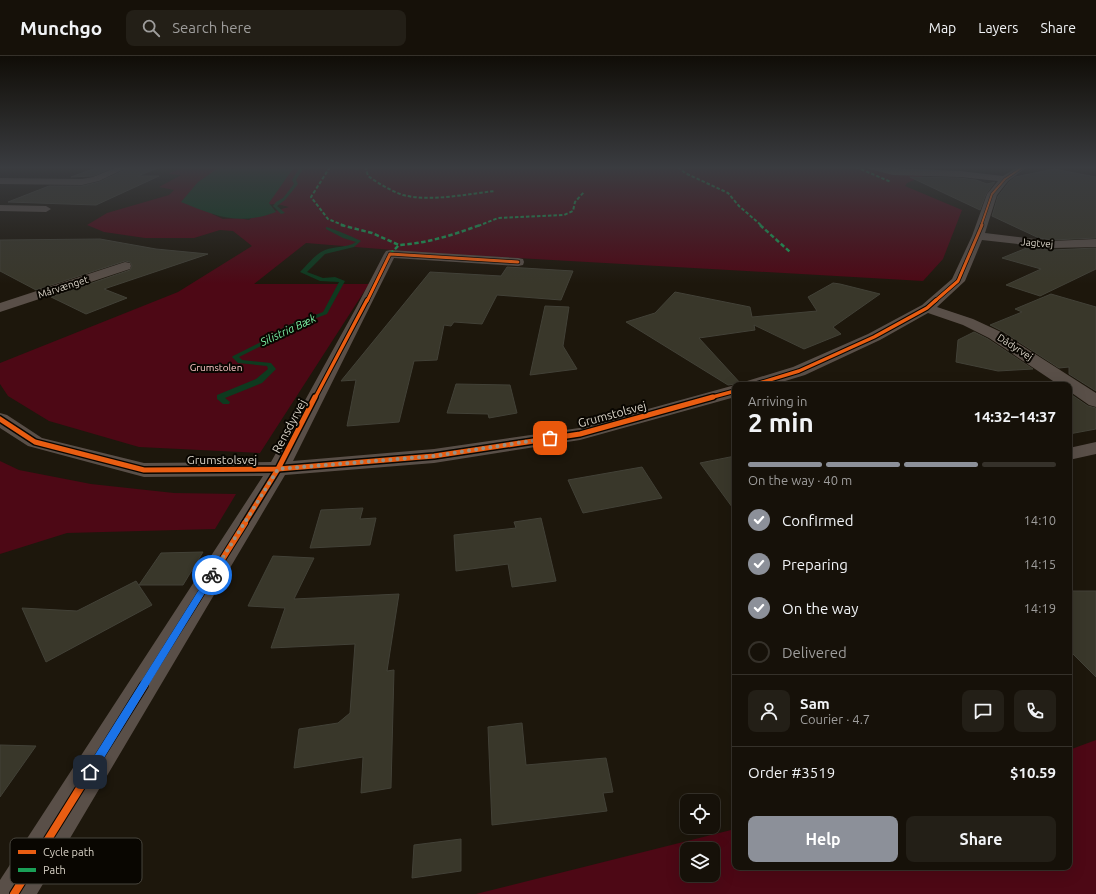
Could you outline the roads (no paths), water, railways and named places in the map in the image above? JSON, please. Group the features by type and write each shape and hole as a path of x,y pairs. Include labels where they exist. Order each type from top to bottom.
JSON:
{"street":[{"path":"763,382 813,365 874,337 926,308 958,281 978,236 988,206"},
{"path":"0,208 46,209"},
{"name":"Jagtvej","path":"978,236 1042,244 1096,243"},
{"name":"Rensdyrvej","path":"49,838 278,469 298,428 373,292 390,254 518,262"},
{"name":"Mårvænget","path":"0,308 125,266"},
{"name":"Dådyrvej","path":"926,308 968,322 995,335 1067,382"},
{"name":"Dådyrvej","path":"1072,385 1096,401"},
{"name":"Grumstolsvej","path":"0,419 35,442 144,470 278,469 434,456 580,434 732,392"},
{"path":"1072,453 1096,448"},
{"name":"Rensdyrvej","path":"14,894 20,884"}],"waterway":[{"name":"Silistria Bæk","path":"275,206 283,213"},
{"name":"Silistria Bæk","path":"226,402 220,397 259,381 272,369 269,364 240,362 235,357 261,344 288,327 325,313 342,281 335,279 322,280 303,272 317,258 327,251 353,246 359,241 345,237 328,228"}],"park label":[{"name":"Grumstolen","path":"216,367"}]}
